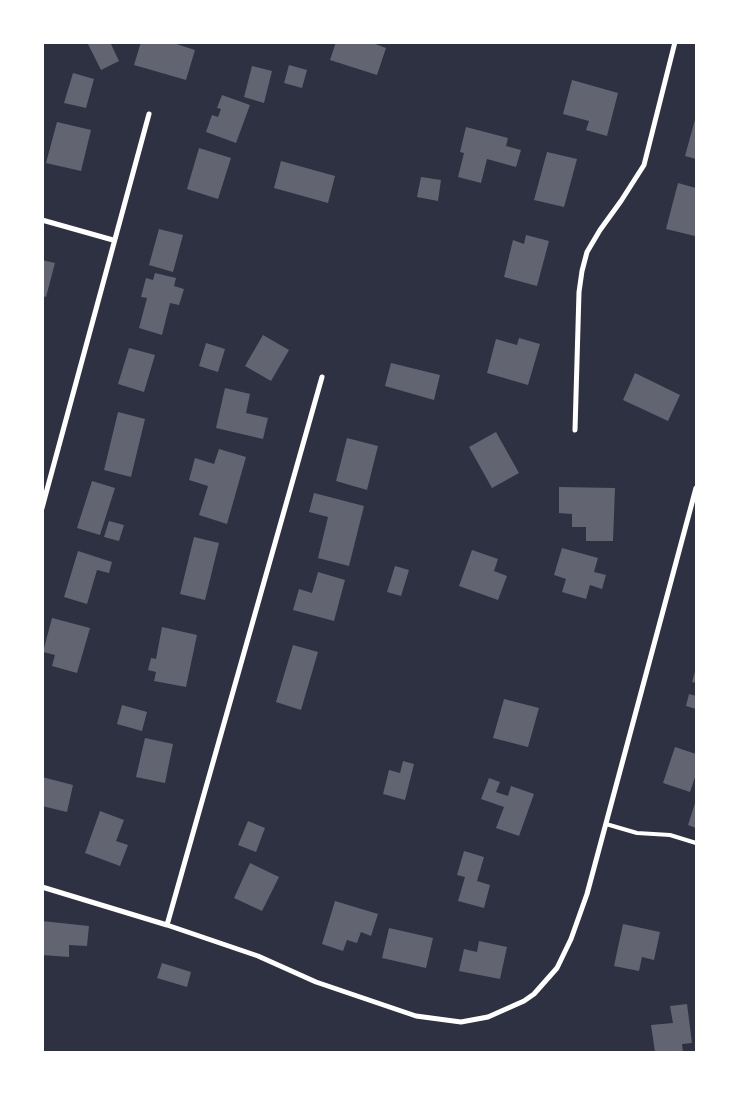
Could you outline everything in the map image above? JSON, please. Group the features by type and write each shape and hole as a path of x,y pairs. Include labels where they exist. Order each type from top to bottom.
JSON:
{"street":[{"path":"575,430 579,292 582,271 587,252 644,164 675,42"},
{"path":"42,508 113,240 149,114"},
{"path":"42,220 113,240"},
{"path":"167,925 322,377"},
{"path":"42,887 167,925 258,956 316,982 416,1016 461,1022 488,1017 524,1001 534,994 557,968 571,939 587,894 696,488"}],"lane":[{"path":"606,824 638,833 670,835 696,844"}],"building":[{"path":"87,42 110,42 119,61 101,70"},
{"path":"141,42 170,42 195,50 186,80 134,65"},
{"path":"336,42 370,42 386,48 377,75 330,60"},
{"path":"289,65 307,70 302,88 284,83"},
{"path":"252,66 272,71 264,103 244,97"},
{"path":"73,73 94,79 86,108 64,103"},
{"path":"572,80 618,93 607,136 586,130 589,121 563,114"},
{"path":"222,95 250,105 236,143 206,132 212,115 218,117 221,109 217,108"},
{"path":"696,116 696,159 685,156"},
{"path":"57,122 91,130 81,171 46,163"},
{"path":"466,127 508,138 506,146 521,150 516,167 487,159 481,183 458,177 464,153 460,152"},
{"path":"199,148 231,158 218,199 187,189"},
{"path":"547,152 577,159 564,207 534,200"},
{"path":"281,161 335,176 328,203 274,188"},
{"path":"421,177 441,180 438,201 417,197"},
{"path":"678,183 696,188 695,236 666,229"},
{"path":"159,229 183,235 173,272 149,265"},
{"path":"526,235 549,241 537,286 504,277 513,240 524,244"},
{"path":"42,260 55,263 46,297 42,296"},
{"path":"155,273 176,278 174,286 184,289 179,305 170,303 162,335 139,328 147,298 141,297 146,278 153,280"},
{"path":"263,335 289,350 271,381 245,366"},
{"path":"519,338 540,344 528,385 487,373 496,339 517,345"},
{"path":"206,343 225,349 218,372 199,366"},
{"path":"129,348 155,355 144,392 118,384"},
{"path":"391,363 440,375 434,400 385,386"},
{"path":"635,373 680,395 668,421 623,400"},
{"path":"225,388 250,394 246,413 268,418 263,439 216,428"},
{"path":"118,412 145,419 131,477 104,470"},
{"path":"496,432 519,473 492,488 469,447"},
{"path":"347,438 378,446 367,490 336,481"},
{"path":"219,449 246,457 227,524 199,515 208,486 189,480 195,458 214,464"},
{"path":"92,481 115,488 100,535 77,528"},
{"path":"559,487 615,488 613,541 586,541 586,527 572,527 572,514 559,513"},
{"path":"314,493 364,506 349,566 318,558 328,517 309,512"},
{"path":"109,521 124,525 119,541 104,537"},
{"path":"194,537 219,543 205,600 180,594"},
{"path":"562,548 598,558 594,572 606,575 602,589 590,585 586,599 562,592 566,579 554,575"},
{"path":"472,550 498,559 494,571 507,576 498,600 459,586"},
{"path":"78,551 112,562 109,573 97,570 87,604 64,597"},
{"path":"395,566 409,570 401,596 387,592"},
{"path":"318,572 345,580 334,621 293,610 299,589 312,593"},
{"path":"52,618 90,628 77,673 52,666 55,655 43,652"},
{"path":"162,627 197,635 186,687 154,681 156,672 148,670 151,658 156,659"},
{"path":"293,645 318,652 301,710 276,702"},
{"path":"696,668 696,683 692,682"},
{"path":"689,694 696,696 696,709 686,706"},
{"path":"504,699 539,708 528,747 493,738"},
{"path":"122,705 147,712 142,731 117,724"},
{"path":"145,738 173,744 165,783 136,777"},
{"path":"675,747 696,754 696,774 690,792 663,783"},
{"path":"403,761 414,764 405,800 383,794 389,770 400,773"},
{"path":"42,777 73,785 67,812 42,806"},
{"path":"489,778 500,782 496,792 508,796 511,786 534,794 519,836 496,828 504,807 481,799"},
{"path":"696,800 696,828 688,825"},
{"path":"100,811 124,820 116,841 128,845 120,866 85,853"},
{"path":"248,821 265,828 256,852 238,845"},
{"path":"464,851 484,857 477,881 490,885 484,908 458,901 465,877 457,875"},
{"path":"250,863 279,877 262,911 234,898"},
{"path":"335,901 378,914 371,936 361,932 357,943 347,940 343,951 322,944"},
{"path":"42,921 89,926 87,946 69,945 69,957 42,955"},
{"path":"623,924 660,932 654,960 642,957 639,971 614,966"},
{"path":"389,928 433,938 426,968 382,958"},
{"path":"479,941 507,947 500,979 459,971 464,949 477,952"},
{"path":"162,963 191,972 187,987 157,978"},
{"path":"687,1004 692,1043 682,1044 683,1052 655,1052 651,1025 673,1023 670,1006"}]}
